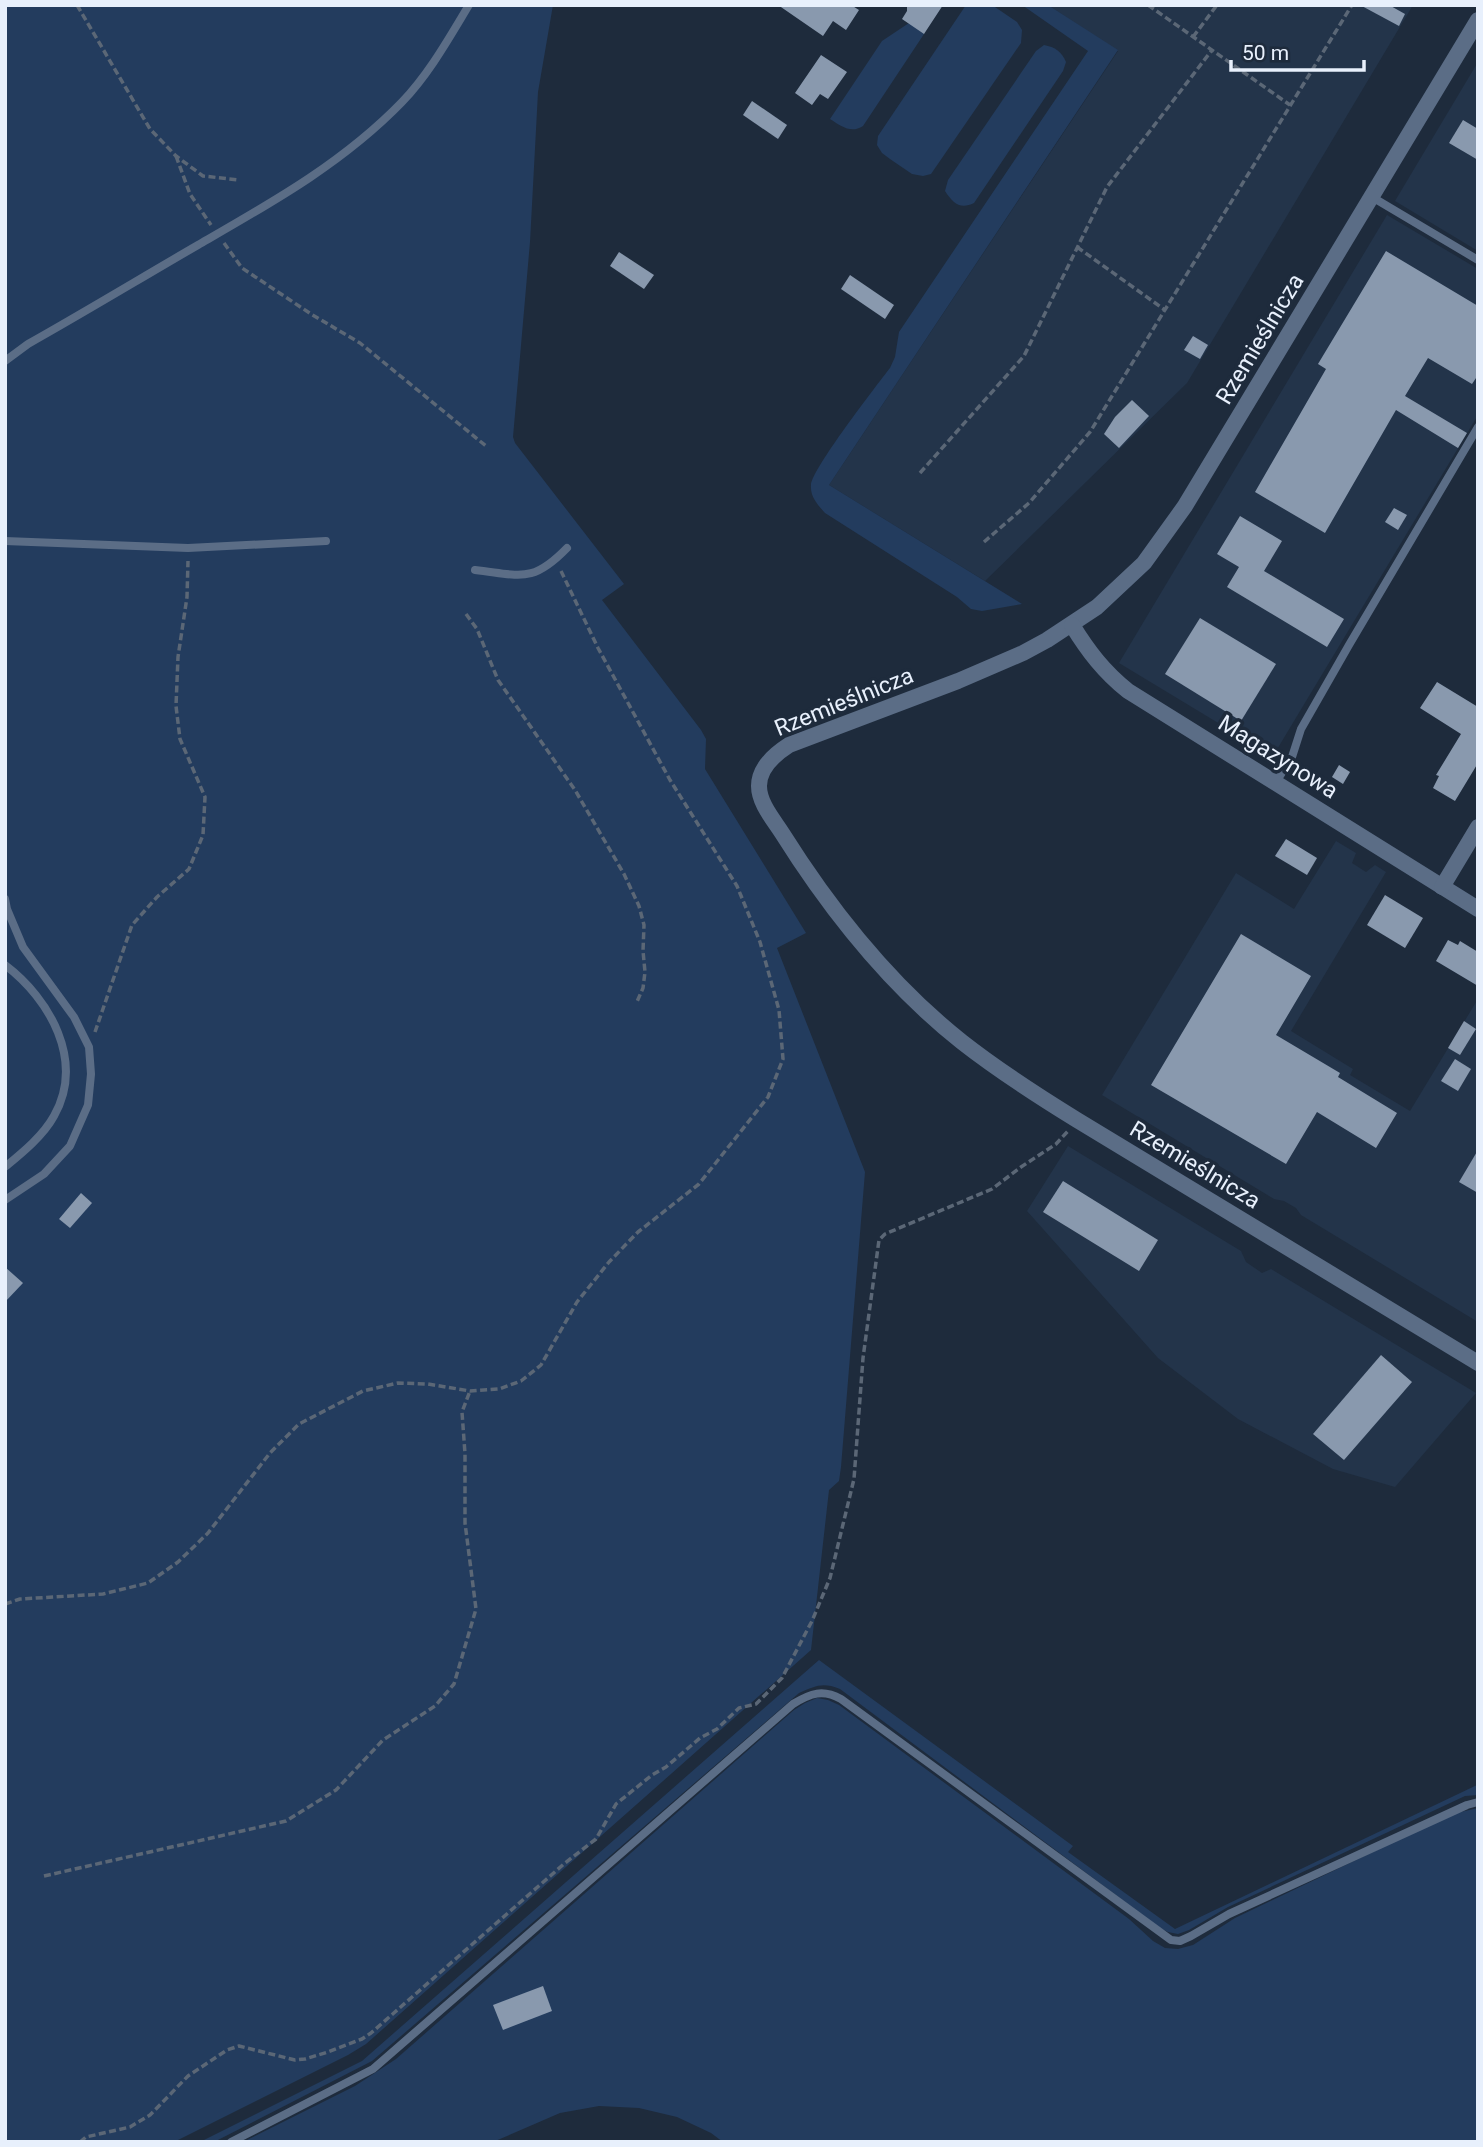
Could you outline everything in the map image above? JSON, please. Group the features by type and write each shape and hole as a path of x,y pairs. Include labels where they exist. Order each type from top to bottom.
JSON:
{"street":[{"name":"Rzemieślnicza","path":"1478,20 1185,506 1144,563 1097,607 1072,625 1012,658 789,745 772,756 762,772 759,785 762,801 825,897 867,949 918,1004 961,1041 1012,1080 1478,1363"},
{"name":"Magazynowa","path":"1072,625 1093,658 1128,691 1478,909"},
{"path":"1442,887 1478,827"}],"lane":[{"path":"5,361 35,340 274,201 346,154 396,108 440,52 469,5"},
{"path":"1372,197 1478,260"},
{"path":"1276,782 1292,757 1301,729 1478,427"},
{"path":"5,541 188,548 326,541"},
{"path":"475,570 524,575 540,572 567,548"},
{"path":"5,899 23,947 74,1017 89,1047 91,1074 88,1105 70,1146 44,1174 5,1200"},
{"path":"5,965 27,984 51,1015 64,1045 66,1075 61,1100 52,1120 39,1136 5,1167"},
{"path":"231,2142 373,2069 793,1704 807,1695 820,1692 841,1699 1171,1940 1180,1941 1191,1937 1228,1914 1478,1802"}],"path":[{"path":"77,5 150,129 176,156 203,176 239,180"},
{"path":"1148,5 1290,105"},
{"path":"1193,37 1217,5"},
{"path":"984,542 1029,503 1090,432 1352,5"},
{"path":"920,473 1024,356 1107,187 1212,50"},
{"path":"176,156 190,194 212,226"},
{"path":"219,236 242,268 360,343 486,446"},
{"path":"1077,247 1165,310"},
{"path":"89,1047 132,925 157,897 189,869 203,835 205,797 180,739 176,706 178,657 187,597 188,548"},
{"path":"5,1604 20,1599 103,1594 148,1583 178,1562 208,1533 271,1453 299,1424 363,1391 398,1383 428,1384 470,1391 499,1389 521,1381 541,1364 577,1302 609,1262 638,1232 699,1184 768,1097 783,1059 779,1010 760,942 737,886 670,780 598,648 556,560"},
{"path":"466,614 477,629 498,680 575,790 624,874 639,906 645,925 645,972 643,988 636,1004"},
{"path":"80,2142 86,2137 130,2127 150,2115 188,2076 227,2050 239,2046 295,2060 328,2052 362,2039 596,1839 616,1804 700,1738 717,1729 739,1708 756,1704 782,1678 812,1620 830,1577 854,1479 863,1358 878,1240 885,1234 992,1189 1056,1144 1077,1120"},
{"path":"44,1876 286,1821 336,1790 383,1740 435,1706 454,1684 476,1609 464,1522 465,1454 462,1412 470,1391"}],"shaded area":[{"path":"5,5 553,5 538,92 530,242 513,437 624,584 602,600 701,730 706,739 705,769 806,933 777,948 865,1172 841,1467 839,1481 829,1490 811,1650 366,2044 174,2142 5,2142"},
{"path":"966,5 992,5 1017,22 1022,30 1021,43 931,174 912,174 882,153 877,145 878,136"},
{"path":"1022,5 1048,5 1118,50 829,485 1022,604 982,611 971,609 957,597 825,513 813,497 811,485 822,462 890,368 895,357 899,332 1088,51"},
{"path":"1048,5 1413,5 1187,383 985,581 829,485 1118,51"},
{"path":"909,23 924,34 863,126 850,129 830,119 882,41"},
{"path":"1044,45 1062,55 1066,62 1063,71 974,203 965,206 957,204 945,191 948,180 1036,51"},
{"path":"1478,62 1478,251 1395,201"},
{"path":"1387,215 1478,269 1478,415 1273,756 1119,663"},
{"path":"1336,841 1356,853 1352,863 1366,872 1375,865 1386,872 1291,1031 1353,1069 1350,1075 1410,1111 1478,999 1478,1322 1301,1215 1296,1208 1274,1199 1102,1095 1236,873 1294,909"},
{"path":"1068,1146 1241,1251 1246,1262 1262,1273 1271,1269 1476,1393 1395,1487 1333,1469 1238,1419 1158,1358 1027,1211"},
{"path":"819,1660 1073,1846 1068,1852 1175,1929 1477,1785 1478,1795 1465,1796 1228,1907 1178,1934 1160,1928 840,1689 824,1685 815,1687 799,1693 372,2061 214,2142 200,2142 362,2061"},
{"path":"817,1698 839,1705 1165,1948 1178,1949 1193,1945 1235,1918 1452,1814 1478,1808 1478,2142 723,2142 711,2133 677,2117 639,2108 599,2106 560,2113 493,2142 243,2142 355,2086 396,2059 794,1710"}],"building":[{"path":"778,5 851,5 859,10 846,30 833,21 823,36"},
{"path":"907,5 943,5 924,34 902,19"},
{"path":"1360,5 1389,5 1405,14 1399,26"},
{"path":"821,55 847,72 828,99 820,94 812,105 795,93"},
{"path":"752,101 787,125 778,139 743,115"},
{"path":"1463,120 1478,129 1478,160 1449,143"},
{"path":"1386,251 1478,306 1478,375 1472,384 1428,358 1405,396 1467,433 1458,448 1396,410 1325,533 1255,492 1326,369 1318,364"},
{"path":"619,252 654,275 644,289 610,266"},
{"path":"850,275 894,305 885,319 841,289"},
{"path":"1193,336 1208,345 1200,359 1184,350"},
{"path":"1132,400 1149,416 1119,448 1104,434 1115,417"},
{"path":"1394,508 1407,515 1398,530 1385,522"},
{"path":"1240,516 1282,541 1264,571 1344,619 1327,647 1227,587 1239,567 1217,554"},
{"path":"1200,618 1276,664 1241,721 1165,674"},
{"path":"1437,682 1478,707 1478,763 1455,801 1433,788 1439,776 1436,775 1461,734 1420,708"},
{"path":"1339,765 1350,772 1343,784 1332,777"},
{"path":"1286,839 1317,858 1307,875 1275,856"},
{"path":"1385,895 1423,918 1405,948 1367,925"},
{"path":"1241,934 1311,976 1276,1035 1340,1073 1338,1077 1397,1113 1376,1148 1317,1112 1286,1164 1151,1085"},
{"path":"1448,940 1458,945 1460,941 1478,952 1478,986 1436,961"},
{"path":"1464,1021 1476,1029 1460,1055 1448,1048"},
{"path":"1455,1059 1471,1069 1458,1091 1441,1081"},
{"path":"1478,1150 1478,1193 1459,1182"},
{"path":"1063,1181 1158,1240 1139,1271 1043,1212"},
{"path":"81,1193 92,1203 70,1228 59,1219"},
{"path":"5,1267 23,1283 5,1302"},
{"path":"1381,1355 1412,1382 1344,1460 1313,1434"},
{"path":"543,1986 552,2011 503,2030 493,2005"}]}
